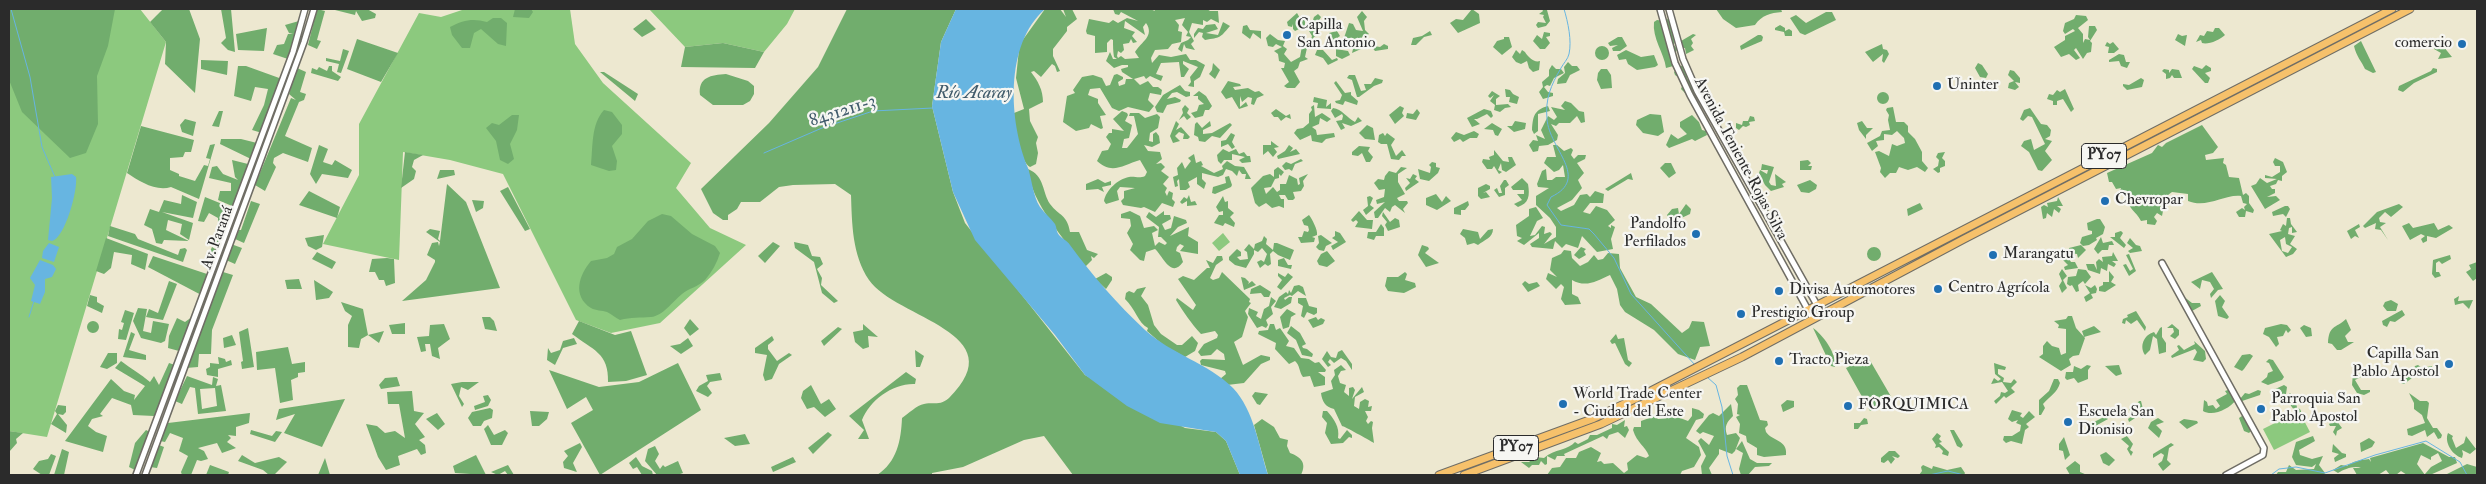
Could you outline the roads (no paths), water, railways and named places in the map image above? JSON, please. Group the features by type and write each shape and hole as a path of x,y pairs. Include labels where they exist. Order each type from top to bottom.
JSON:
{"highway":[{"name":"PY07","path":"1464,475 1601,424 1711,373 1811,315 1818,305 2392,9"},
{"name":"PY07","path":"1439,475 1592,419 1811,315 1822,314 2410,9"}],"street":[{"name":"Av. Paraná","path":"136,475 284,74 305,9"},
{"name":"Av. Paraná","path":"144,475 292,76 314,9"},
{"name":"Avenida Teniente Rojas Silva","path":"1660,9 1675,63 1690,95 1811,315"},
{"name":"Avenida Teniente Rojas Silva","path":"1669,9 1682,58 1697,91 1818,305"},
{"path":"284,74 292,76"},
{"path":"2162,263 2264,448 2263,455 2226,475"},
{"path":"1818,305 1822,314"}],"water":[{"name":"Río Acaray","path":"956,9 1045,9 1032,24 1022,43 1014,85 1017,129 1038,203 1055,224 1059,235 1069,243 1115,300 1145,330 1166,346 1223,379 1233,388 1251,418 1268,475 1240,475 1226,441 1216,432 1160,423 1127,406 1085,375 1055,335 975,240 953,192 932,106 941,42"},
{"path":"72,174 76,177 76,183 70,213 62,232 52,241 48,240 52,198 51,177"},
{"path":"49,243 59,247 54,262 42,258 43,251"},
{"path":"40,260 53,265 56,269 52,277 45,279 45,292 40,304 31,301 35,285 30,278"}],"waterway":[{"path":"11,9 30,77 42,147 55,177"},
{"path":"1564,9 1570,37 1570,49 1568,58 1557,74 1552,86 1548,99 1547,119 1549,130 1565,162 1568,181 1562,189 1551,197 1547,205 1561,225 1589,229 1594,234 1614,258 1631,294 1695,365"},
{"name":"8431211-3","path":"764,153 822,128 873,111 933,108"},
{"path":"29,317 34,301"},
{"path":"1707,377 1716,385 1722,407 1727,456 1733,475"},
{"path":"2271,475 2279,469 2296,467 2325,473 2375,455 2426,441 2460,462 2467,475"},
{"path":"1929,475 1948,471 1964,475"}],"place":[{"name":"Capilla San Antonio","path":"1287,35"},
{"name":"comercio","path":"2462,44"},
{"name":"Uninter","path":"1937,86"},
{"name":"Chevropar","path":"2105,201"},
{"name":"Pandolfo Perfilados","path":"1696,234"},
{"name":"Marangatu","path":"1993,255"},
{"name":"Centro Agrícola","path":"1938,289"},
{"name":"Divisa Automotores","path":"1779,291"},
{"name":"Prestigio Group","path":"1741,314"},
{"name":"Tracto Pieza","path":"1779,361"},
{"name":"Capilla San Pablo Apostol","path":"2449,364"},
{"name":"World Trade Center - Ciudad del Este","path":"1563,404"},
{"name":"FORQUIMICA","path":"1848,406"},
{"name":"Parroquia San Pablo Apostol","path":"2261,409"},
{"name":"Escuela San Dionisio","path":"2068,422"}]}
